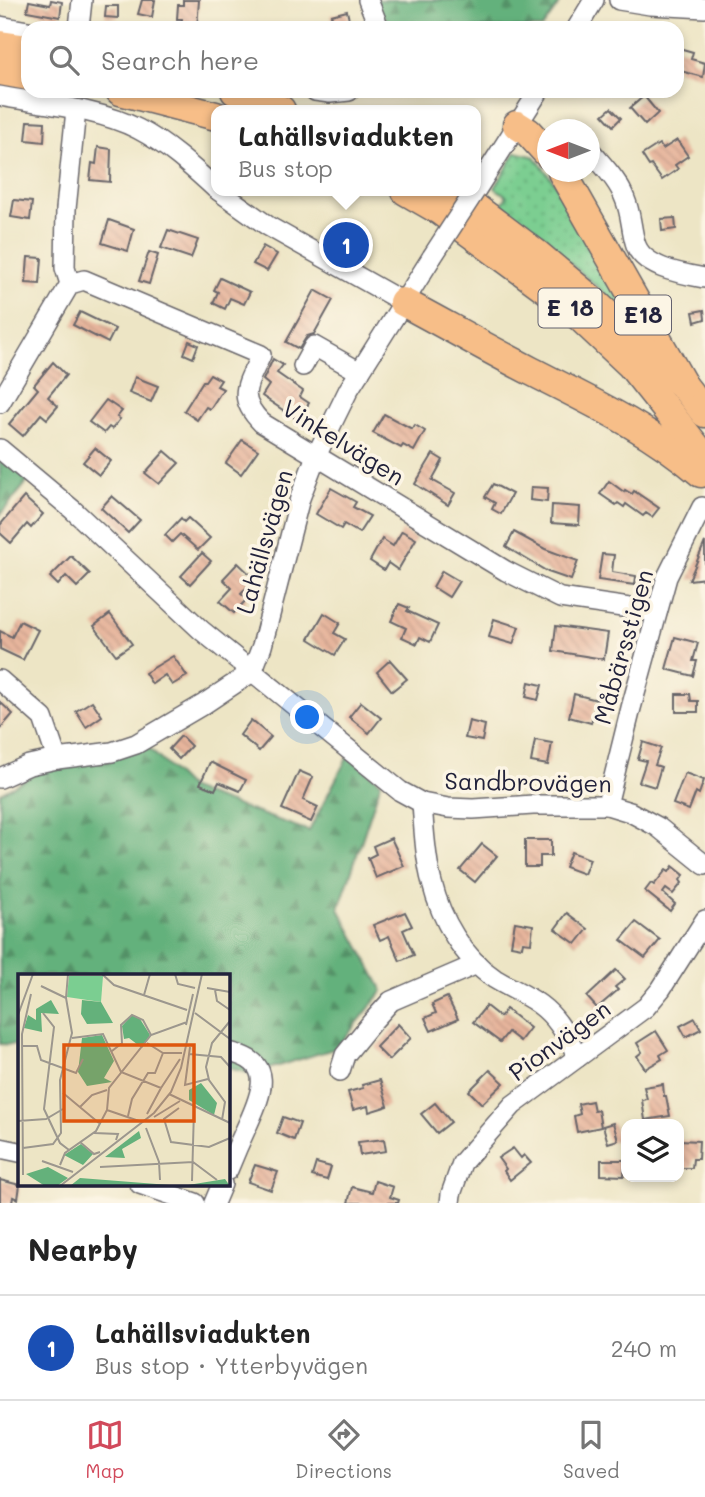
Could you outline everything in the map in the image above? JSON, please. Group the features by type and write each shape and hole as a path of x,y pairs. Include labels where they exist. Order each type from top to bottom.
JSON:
{"highway":[{"path":"0,45 21,48"},
{"path":"0,71 21,75"},
{"path":"147,98 211,115"},
{"path":"252,98 269,105"},
{"path":"517,125 537,142"},
{"name":"E18","path":"568,182 683,385"},
{"name":"E 18","path":"415,196 439,210 564,302 631,365 705,458"},
{"name":"E 18","path":"460,196 538,255 593,301 683,385 705,413"},
{"path":"403,302 608,410 677,452 705,476"}],"street":[{"path":"80,21 82,0"},
{"path":"368,0 376,21"},
{"path":"581,21 594,0"},
{"path":"619,0 650,5 705,8"},
{"path":"0,26 21,30"},
{"path":"0,96 108,117 136,127 163,144 211,184"},
{"name":"Lahällsvägen","path":"481,181 534,98"},
{"path":"0,403 69,284 65,268 66,209 76,110"},
{"path":"600,162 625,197 636,247 644,258 668,269 705,278"},
{"path":"226,196 268,226 403,302"},
{"name":"Lahällsvägen","path":"252,671 262,646 300,498 316,456 349,389 471,196"},
{"name":"Vinkelvägen","path":"69,284 84,280 261,355 246,388 246,398 251,412 262,423 506,571 560,598 657,612"},
{"path":"303,366 314,346 360,372"},
{"name":"Sandbrovägen","path":"0,449 73,510 201,630 400,792 422,803 448,808 607,805 630,812 658,827 705,865"},
{"name":"Måbärsstigen","path":"607,805 667,578 702,508"},
{"path":"0,778 29,765 112,752 136,744 204,704 252,671"},
{"path":"0,680 43,719 57,759"},
{"path":"422,803 432,882 440,909 461,946 495,979 545,1009 564,1032 578,1057"},
{"name":"Pionvägen","path":"450,1203 450,1194 462,1163 513,1105 646,1007 661,989 705,920"},
{"path":"340,1072 345,1055 391,1001 477,964"},
{"path":"229,1052 247,1058 255,1065 260,1072 262,1085 258,1103 229,1168"},
{"path":"0,1148 18,1152"},
{"path":"146,1186 195,1203"},
{"path":"214,1203 221,1186"}],"green space":[{"path":"375,0 562,0 547,21 389,21 380,13"},
{"path":"516,152 535,157 537,182 554,182 556,185 619,292 624,310 500,207 507,196 495,188"},
{"path":"0,454 28,481 0,515"},
{"path":"146,745 190,789 309,831 348,756 381,782 339,909 383,991 337,1048 252,1074 229,1068 229,974 18,974 18,1045 0,1044 0,793 48,767"}],"building":[{"path":"51,0 62,2 60,17 27,11 29,1 50,5"},
{"path":"142,0 155,0 152,17 138,14"},
{"path":"183,0 199,0 198,21 177,19 178,5 183,5"},
{"path":"106,6 118,6 118,18 105,17"},
{"path":"347,11 349,21 332,21 331,15"},
{"path":"684,49 693,52 691,59 705,63 703,77 684,72"},
{"path":"642,98 646,98 658,113 645,125 630,108"},
{"path":"611,108 621,118 613,126 603,115"},
{"path":"28,121 45,122 44,142 26,140"},
{"path":"677,140 688,156 675,165 678,169 662,180 642,155 659,144 663,149"},
{"path":"98,147 111,149 110,182 90,180"},
{"path":"14,200 32,202 30,220 11,217"},
{"path":"675,218 676,229 662,231 661,219"},
{"path":"109,220 134,229 128,251 102,243"},
{"path":"168,230 198,240 191,258 161,248"},
{"path":"263,246 277,254 267,271 253,264"},
{"path":"149,252 158,255 149,284 139,281"},
{"path":"28,257 42,258 40,284 26,283"},
{"path":"220,278 250,292 244,304 230,298 225,309 213,303 218,292 214,290"},
{"path":"315,290 333,300 314,334 307,336 299,349 286,342"},
{"path":"704,310 705,319 695,322 693,312"},
{"path":"80,312 115,329 108,343 73,325"},
{"path":"189,341 198,345 193,358 184,354"},
{"path":"273,359 283,365 277,373 303,391 300,397 309,403 298,420 262,396 269,385 263,380"},
{"path":"53,362 66,375 48,397 58,406 47,419 41,414 23,436 9,424 38,389 34,385"},
{"path":"210,374 221,380 217,386 223,389 210,409 206,407 197,420 184,411"},
{"path":"135,377 158,386 151,402 129,393"},
{"path":"106,400 122,411 117,417 120,419 112,429 109,427 104,433 89,422"},
{"path":"384,414 412,429 415,425 425,431 414,451 403,445 401,448 373,433"},
{"path":"242,440 258,450 241,474 226,463"},
{"path":"95,448 111,461 99,475 83,462"},
{"path":"165,451 179,463 159,484 145,473"},
{"path":"433,454 443,460 432,480 455,493 448,505 415,484"},
{"path":"609,481 624,492 625,490 632,494 634,491 659,508 652,517 646,513 643,516 626,504 624,507 618,503 616,505 600,494"},
{"path":"493,484 512,494 501,514 492,509 495,503 485,497"},
{"path":"531,487 548,488 547,502 530,500"},
{"path":"331,488 356,502 353,507 370,516 359,533 344,524 341,529 316,514"},
{"path":"112,496 140,520 128,533 101,508"},
{"path":"24,497 43,514 31,528 27,524 11,543 0,533 0,525"},
{"path":"552,505 580,507 579,525 551,523"},
{"path":"181,518 184,522 188,518 210,538 198,550 180,534 172,542 165,535"},
{"path":"402,531 416,539 398,570 388,563 384,570 370,561 382,539 393,546"},
{"path":"514,532 545,549 578,561 571,580 548,572 506,547"},
{"path":"705,542 705,578 689,580"},
{"path":"202,553 211,561 190,584 181,576"},
{"path":"602,554 614,555 612,572 636,576 635,585 598,580"},
{"path":"71,556 90,574 77,587 66,576 58,585 50,577"},
{"path":"238,563 255,579 241,594 247,599 234,613 220,601 232,588 223,579"},
{"path":"442,571 459,581 449,597 433,587"},
{"path":"399,604 409,608 407,611 438,625 430,642 420,637 417,644 402,637 406,628 391,621"},
{"path":"324,613 340,623 334,633 345,639 335,655 309,639"},
{"path":"110,614 132,644 116,655 94,626"},
{"path":"494,619 519,627 513,644 489,637"},
{"path":"20,621 38,630 23,660 0,649 0,631 12,637"},
{"path":"556,626 608,633 604,659 553,651"},
{"path":"675,637 698,643 693,661 697,661 693,676 666,669"},
{"path":"173,656 187,676 172,685 165,675 152,684 145,673"},
{"path":"390,660 407,679 392,691 377,672"},
{"path":"529,682 542,685 538,700 526,697"},
{"path":"574,694 597,700 591,723 569,717"},
{"path":"676,694 690,694 691,701 698,701 698,712 676,712"},
{"path":"92,701 102,716 86,727 76,711"},
{"path":"0,702 13,714 0,729"},
{"path":"361,702 381,718 369,733 349,717"},
{"path":"251,720 271,737 259,751 240,735"},
{"path":"469,721 485,725 482,741 465,738"},
{"path":"181,736 191,746 179,759 169,749"},
{"path":"535,740 552,743 548,765 531,762"},
{"path":"643,742 661,748 655,765 661,767 655,787 639,782 646,761 638,759"},
{"path":"210,762 246,780 240,791 219,782 215,790 200,784"},
{"path":"299,771 313,777 303,800 318,807 311,822 282,809"},
{"path":"685,773 704,780 689,810 673,804"},
{"path":"391,838 404,866 376,878 368,858 376,854 373,846"},
{"path":"525,840 551,840 551,856 540,856 540,867 525,867"},
{"path":"482,844 497,856 475,882 460,870"},
{"path":"571,852 590,859 584,874 565,867"},
{"path":"673,866 684,875 680,880 682,883 673,894 666,889 663,893 675,904 670,911 645,891"},
{"path":"405,912 412,926 403,930 414,955 400,961 389,936 380,940 373,925"},
{"path":"567,913 588,929 576,944 555,929"},
{"path":"515,922 533,925 531,943 523,942 522,947 511,945"},
{"path":"636,922 660,940 645,958 621,940"},
{"path":"616,970 625,979 615,987 618,990 597,1008 587,997"},
{"path":"447,997 458,1019 431,1031 425,1018 436,1013 432,1004"},
{"path":"486,1006 500,1017 506,1009 530,1028 520,1041 508,1032 500,1042 473,1022"},
{"path":"695,1018 701,1029 686,1037 680,1026"},
{"path":"398,1024 411,1038 389,1060 376,1047"},
{"path":"656,1031 668,1050 660,1055 662,1059 645,1069 637,1056 642,1052 637,1043"},
{"path":"490,1070 504,1083 482,1104 469,1091"},
{"path":"380,1080 388,1106 369,1112 368,1106 353,1110 348,1092"},
{"path":"663,1084 670,1116 645,1119 642,1100 647,1099 644,1087"},
{"path":"592,1101 594,1111 598,1110 601,1127 577,1132 574,1116 580,1114 578,1104"},
{"path":"435,1103 451,1122 437,1133 421,1114"},
{"path":"283,1117 300,1123 294,1140 277,1133"},
{"path":"613,1123 618,1140 608,1143 603,1126"},
{"path":"384,1139 386,1151 360,1155 358,1142"},
{"path":"684,1140 699,1141 698,1159 693,1159 692,1168 684,1168"},
{"path":"513,1148 521,1158 524,1155 531,1163 510,1180 498,1158"},
{"path":"601,1160 621,1160 621,1176 601,1175"},
{"path":"316,1163 331,1167 327,1180 312,1176"},
{"path":"255,1165 278,1172 271,1190 248,1182"},
{"path":"0,1180 20,1186 18,1199 13,1197 12,1203 0,1203"},
{"path":"375,1181 393,1187 390,1197 399,1200 398,1203 348,1203 352,1187 372,1192"}],"place":[{"name":"Lahällsviadukten","path":"346,245"}]}
